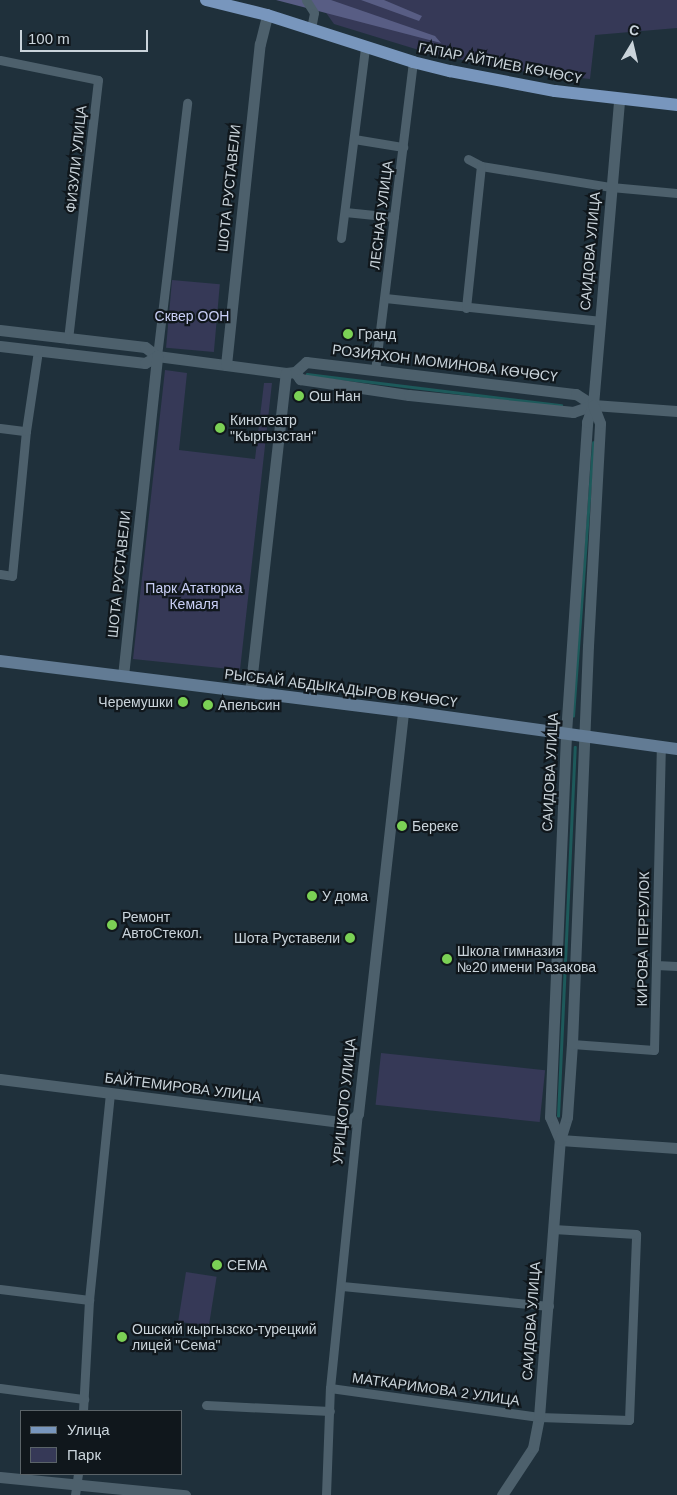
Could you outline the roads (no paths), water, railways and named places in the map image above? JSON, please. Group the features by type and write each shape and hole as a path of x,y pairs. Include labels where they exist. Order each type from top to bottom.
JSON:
{"main road":[{"name":"ГАПАР АЙТИЕВ КӨЧӨСҮ","path":"206,0 311,28 365,48 413,62 537,88 620,100 677,105"},
{"name":"РЫСБАЙ АБДЫКАДЫРОВ КӨЧӨСҮ","path":"0,661 403,711 677,749"}],"street":[{"path":"306,0 314,13 311,28"},
{"name":"ШОТА РУСТАВЕЛИ","path":"226,365 260,44 267,15"},
{"path":"341,238 365,48"},
{"name":"ФИЗУЛИ УЛИЦА","path":"0,60 98,80 68,339"},
{"name":"ЛЕСНАЯ УЛИЦА","path":"375,370 413,62"},
{"name":"САИДОВА УЛИЦА","path":"560,1140 550,1117 566,733 587,422 593,405 620,100"},
{"path":"157,356 187,103"},
{"path":"354,139 403,147"},
{"path":"468,159 481,166 611,187 677,193"},
{"path":"466,308 481,166"},
{"path":"345,212 394,217"},
{"path":"385,298 599,321"},
{"name":"РОЗИЯХОН МОМИНОВА КӨЧӨСҮ","path":"0,330 145,347 157,356 290,373 300,379 409,395 573,412 593,405 677,411"},
{"name":"РОЗИЯХОН МОМИНОВА КӨЧӨСҮ","path":"0,346 145,363 157,356"},
{"path":"0,574 12,576 26,432 38,351"},
{"name":"ШОТА РУСТАВЕЛИ","path":"123,676 157,356"},
{"name":"РОЗИЯХОН МОМИНОВА КӨЧӨСҮ","path":"290,373 306,362 576,394 593,405"},
{"path":"250,692 290,373"},
{"name":"САИДОВА УЛИЦА","path":"502,1495 533,1448 539,1416 549,1306 560,1140 567,1117 572,1044 584,735 600,424 593,405"},
{"path":"0,428 26,432"},
{"name":"УРИЦКОГО УЛИЦА","path":"326,1495 330,1388 342,1286 358,1114 403,711"},
{"name":"КИРОВА ПЕРЕУЛОК","path":"572,1044 654,1050 661,746"},
{"path":"656,965 677,966"},
{"name":"БАЙТЕМИРОВА УЛИЦА","path":"0,1079 348,1123 358,1114"},
{"path":"83,1410 89,1300 110,1093"},
{"path":"560,1140 677,1148"},
{"name":"МАТКАРИМОВА 2 УЛИЦА","path":"330,1388 539,1416 629,1420 636,1234 553,1229"},
{"path":"342,1286 549,1306"},
{"path":"0,1289 89,1300"},
{"path":"0,1388 84,1399"},
{"path":"206,1405 330,1411"},
{"path":"0,1477 185,1495"}],"waterway":[{"path":"307,374 561,405"},
{"path":"573,716 593,443"},
{"path":"558,1116 575,747"}],"place":[{"name":"Гранд","path":"348,334"},
{"name":"Ош Нан","path":"299,396"},
{"name":"Кинотеатр \"Кыргызстан\"","path":"220,428"},
{"name":"Черемушки","path":"183,702"},
{"name":"Апельсин","path":"208,705"},
{"name":"Береке","path":"402,826"},
{"name":"У дома","path":"312,896"},
{"name":"Ремонт АвтоСтекол.","path":"112,925"},
{"name":"Шота Руставели","path":"350,938"},
{"name":"Школа гимназия №20 имени Разакова","path":"447,959"},
{"name":"СЕМА","path":"217,1265"},
{"name":"Ошский кыргызско-турецкий лицей \"Сема\"","path":"122,1337"}],"park label":[{"name":"Сквер ООН","path":"192,316"},
{"name":"Парк Ататюрка Кемаля","path":"194,596"}]}
